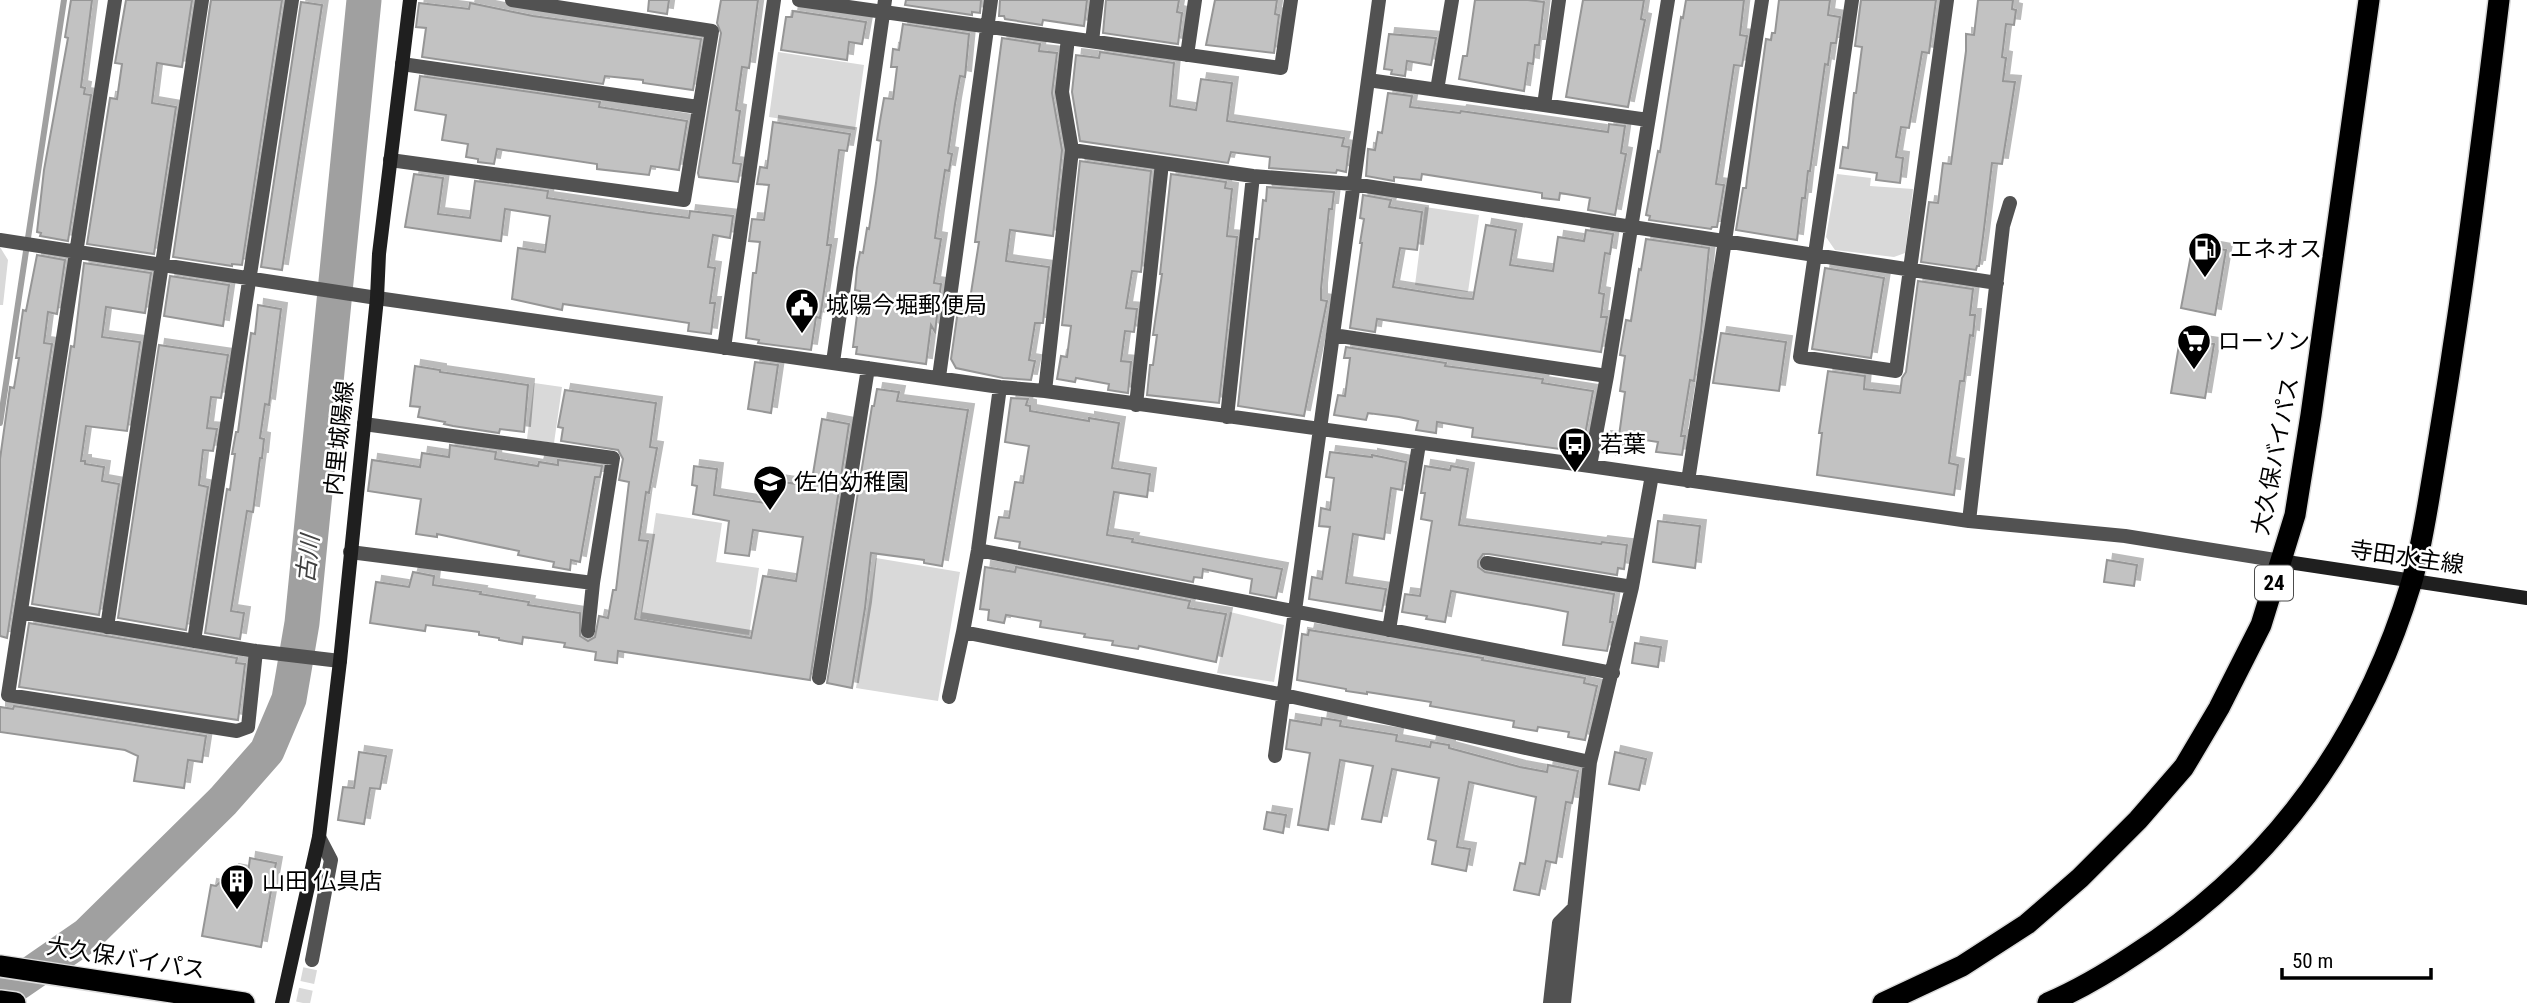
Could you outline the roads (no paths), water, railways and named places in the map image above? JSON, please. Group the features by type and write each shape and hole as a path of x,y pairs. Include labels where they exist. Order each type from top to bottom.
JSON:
{"highway":[{"name":"大久保バイパス","path":"1883,1003 1962,966 2027,924 2080,878 2138,820 2184,767 2220,708 2261,625 2295,515 2368,0"},
{"path":"2048,1003 2101,975 2157,940 2236,877 2309,794 2365,701 2392,642 2412,581 2436,458 2470,234 2499,0"},
{"name":"大久保バイパス","path":"8,967 244,1003"},
{"path":"0,1001 15,1003"}],"main road":[{"name":"内里城陽線","path":"282,1003 319,837 336,661 364,424 372,297 410,0"},
{"name":"寺田水主線","path":"2281,561 2527,598"}],"street":[{"path":"115,0 8,695 237,731 248,727 261,652"},
{"path":"107,627 202,0"},
{"path":"194,641 292,0"},
{"path":"390,160 684,200 712,30 512,0"},
{"path":"724,348 774,0"},
{"path":"799,0 884,6 988,27 1281,68 1291,0"},
{"path":"939,377 991,0"},
{"path":"1092,41 1097,0"},
{"path":"1188,55 1195,0"},
{"path":"1275,756 1378,0"},
{"path":"1437,90 1452,0"},
{"path":"1544,105 1559,0"},
{"path":"1590,466 1668,0"},
{"path":"1688,481 1762,0"},
{"path":"1852,0 1800,357 1896,371 1947,0"},
{"path":"834,362 884,6"},
{"path":"1045,391 1072,150 1062,92 1068,38"},
{"path":"402,64 698,107"},
{"path":"1368,80 1648,120"},
{"path":"1072,150 1253,176 1353,184 1997,283"},
{"path":"1136,405 1162,163"},
{"path":"1227,417 1253,176"},
{"path":"1969,521 2003,226 2010,202"},
{"path":"0,240 372,297 1000,387 1590,466 1969,521 2125,536 2281,561"},
{"path":"1333,335 1607,376"},
{"path":"819,678 868,368"},
{"path":"949,696 978,550 1000,387"},
{"path":"364,424 613,458 588,632"},
{"path":"1389,630 1419,444"},
{"path":"1564,1003 1590,762 1632,587 1652,475"},
{"path":"978,550 1613,673"},
{"path":"350,552 593,583"},
{"path":"1487,563 1632,587"},
{"path":"21,612 261,652 336,661"},
{"path":"963,632 1284,695 1590,762"},
{"path":"312,960 331,860 319,837"},
{"path":"1550,1003 1559,923 1572,910"}],"waterway":[{"path":"0,423 64,0"},
{"name":"古川","path":"0,995 87,935 223,801 267,751 289,699 302,623 364,0"}],"tunnel":[{"path":"303,1003 312,960"}],"place":[{"name":"エネオス","path":"2205,279"},
{"name":"城陽今堀郵便局","path":"802,335"},
{"name":"ローソン","path":"2194,371"},
{"name":"若葉","path":"1575,474"},
{"name":"佐伯幼稚園","path":"770,512"},
{"name":"山田 仏具店","path":"237,911"}]}
